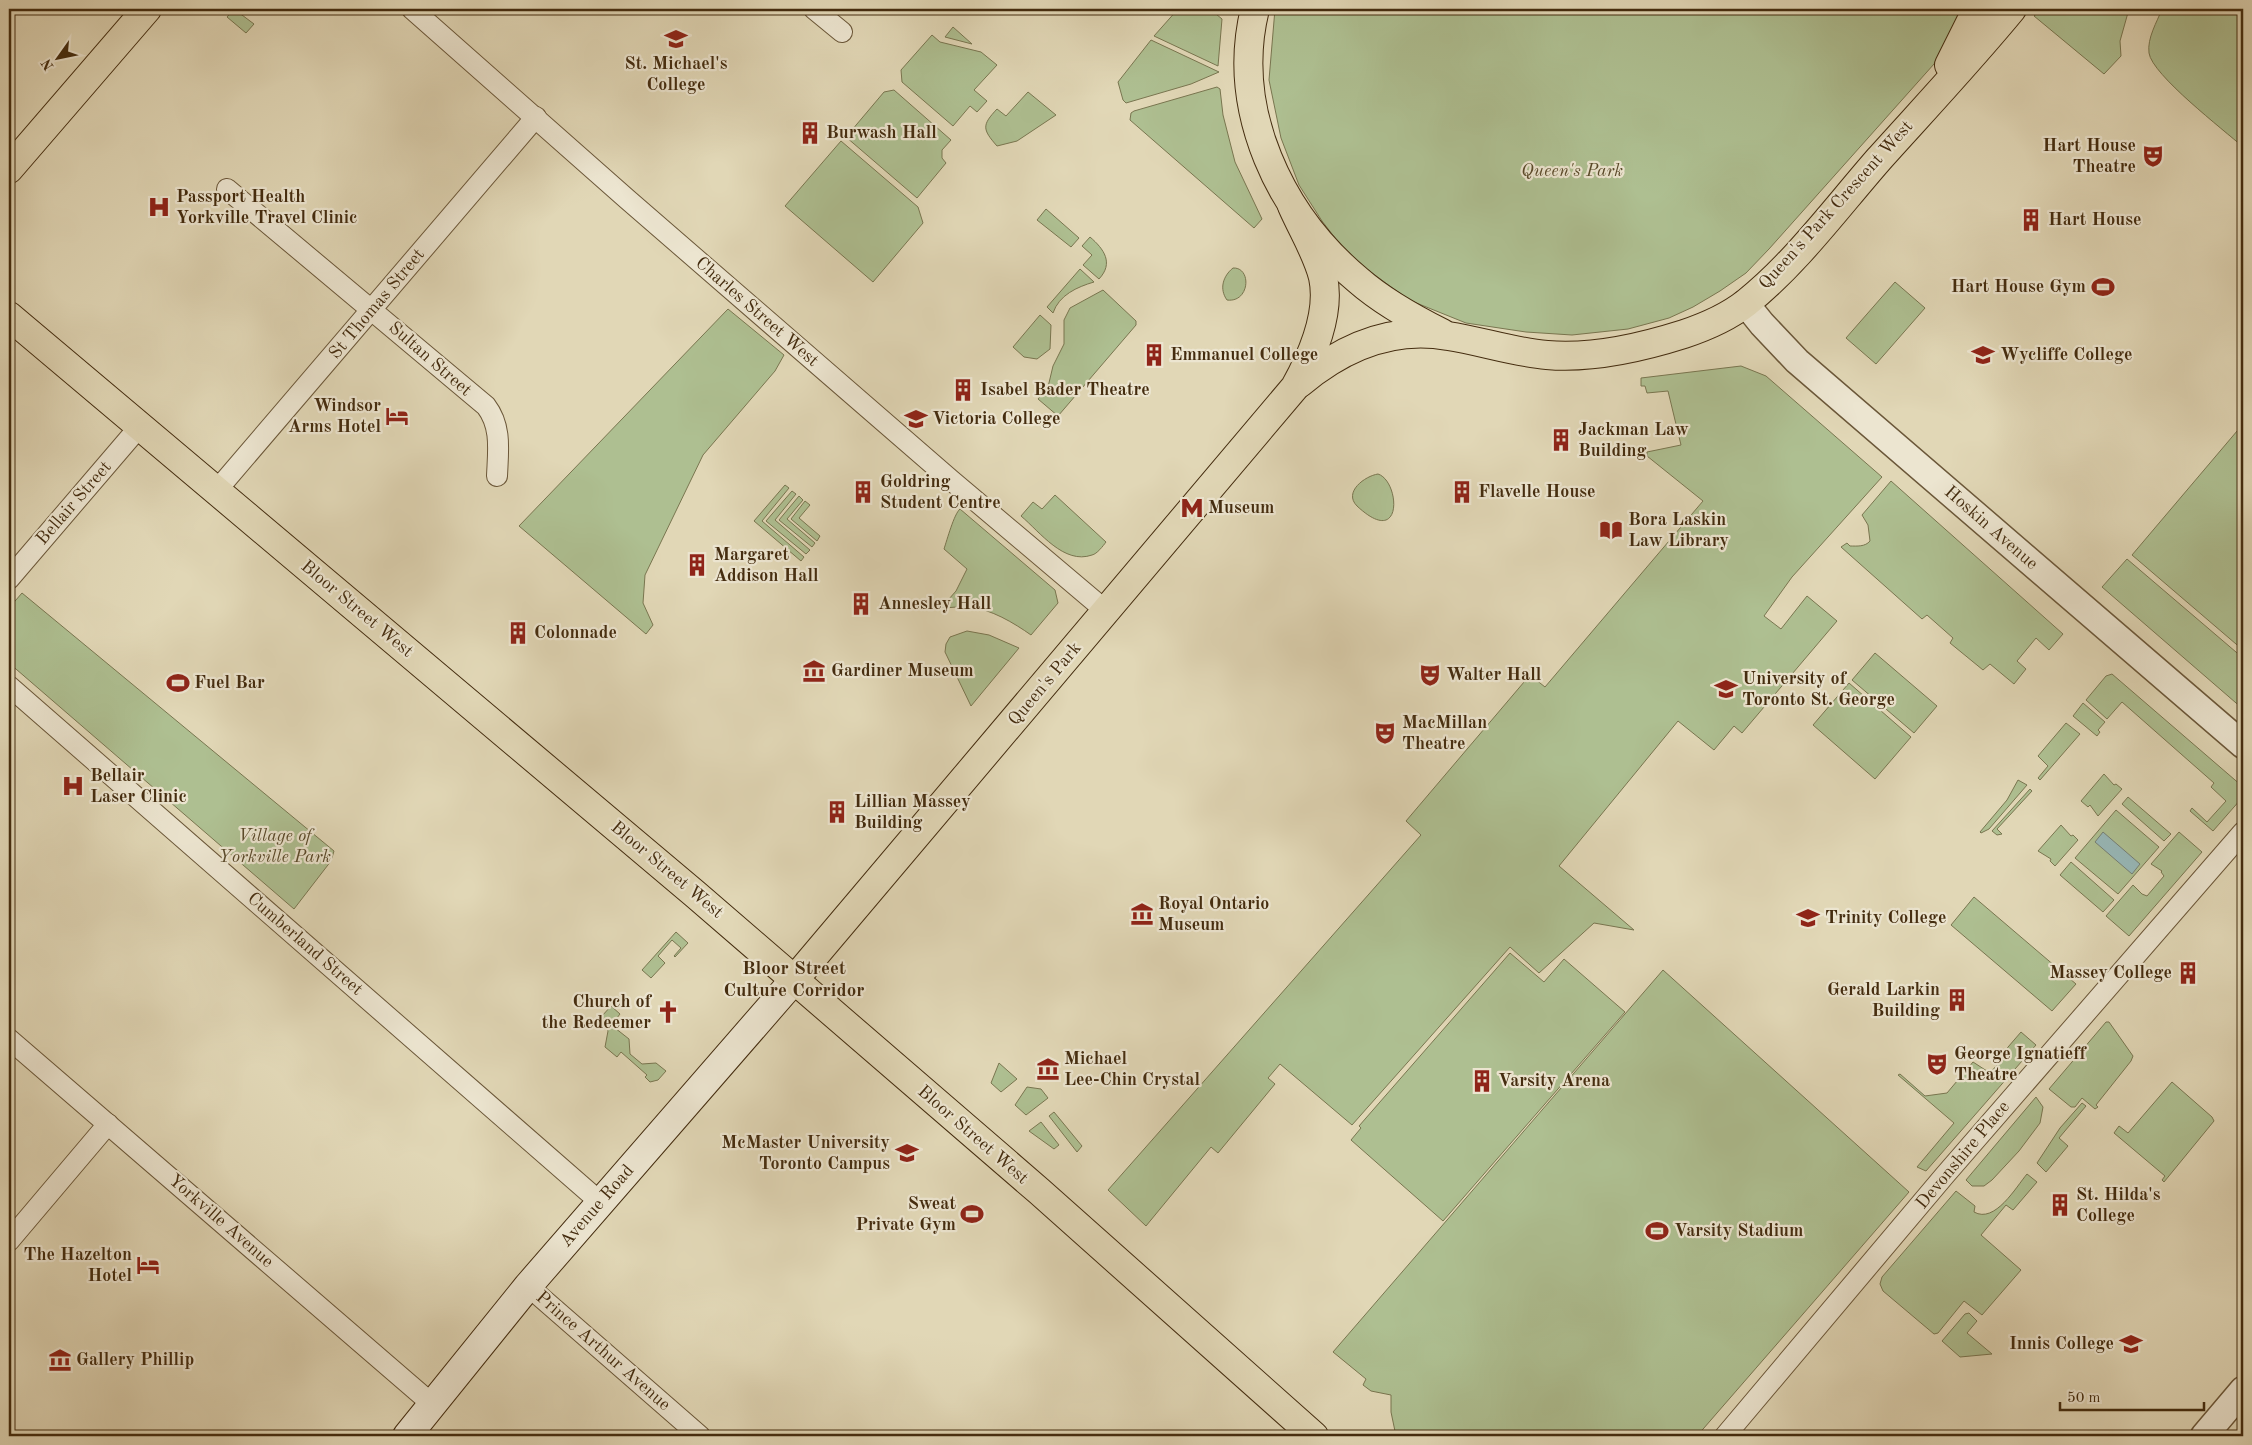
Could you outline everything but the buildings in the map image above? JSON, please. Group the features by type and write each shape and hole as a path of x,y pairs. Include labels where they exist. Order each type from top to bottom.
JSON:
{"main road":[{"path":"9,169 147,9"},
{"path":"1255,9 1249,62 1249,84 1253,108 1260,138 1275,176 1292,206 1329,253 1357,280 1399,310 1448,336"},
{"path":"1928,104 1977,9"},
{"name":"Queen's Park Crescent West","path":"1448,336 1510,350 1547,355 1588,355 1641,346 1685,333 1727,315 1745,303 1801,249 2012,9"},
{"name":"Queen's Park","path":"1292,206 1315,256 1322,276 1325,294 1323,314 1317,334 1304,371 1295,388"},
{"name":"Bloor Street West","path":"9,316 673,875 1039,1191 1314,1436"},
{"name":"Queen's Park","path":"794,980 1295,388 1326,362 1366,342 1395,334 1448,336"},
{"name":"Avenue Road","path":"407,1436 528,1286 794,980"}],"street":[{"path":"814,9 842,32"},
{"name":"Charles Street West","path":"419,15 627,199 951,480 1106,611"},
{"name":"St Thomas Street","path":"216,490 536,117"},
{"name":"Sultan Street","path":"227,188 486,406 494,416 498,435 497,476"},
{"name":"Hoskin Avenue","path":"1745,303 1762,324 1798,361 2243,745"},
{"name":"Bellair Street","path":"9,579 140,426"},
{"name":"Cumberland Street","path":"9,686 600,1202"},
{"name":"Devonshire Place","path":"1725,1436 1945,1175 2243,832"},
{"name":"Yorkville Avenue","path":"9,1039 432,1404"},
{"path":"9,1241 108,1124"},
{"name":"Prince Arthur Avenue","path":"528,1286 700,1436"},
{"path":"2204,1436 2243,1390"}],"green space":[{"path":"234,9 254,24 246,33 227,17"},
{"path":"1178,9 1210,9 1222,19 1218,66 1154,36"},
{"name":"Queen's Park","path":"1275,9 1967,9 1954,36 1934,64 1746,273 1693,307 1669,318 1628,329 1572,335 1526,332 1466,323 1409,300 1364,267 1342,247 1322,221 1299,185 1281,138 1269,80"},
{"path":"2042,9 2129,9 2120,41 2121,56 2104,74 2034,16"},
{"path":"2162,9 2243,9 2243,147 2175,88 2153,63 2149,53 2149,42"},
{"path":"953,27 972,44 945,37"},
{"path":"932,35 940,42 981,52 997,65 974,90 987,101 977,112 970,106 953,126 902,82 901,70"},
{"path":"1151,40 1219,72 1191,84 1126,103 1123,100 1118,82"},
{"path":"1217,87 1220,89 1223,115 1235,162 1262,219 1254,228 1130,120 1131,113 1134,111"},
{"path":"894,90 951,140 942,150 942,158 946,163 917,198 846,137 884,92"},
{"path":"1028,92 1056,115 1017,141 997,146 986,131 986,123 997,109 1006,116"},
{"path":"841,141 918,207 923,223 873,282 785,206"},
{"path":"1046,209 1079,238 1071,247 1037,220"},
{"path":"1090,237 1103,251 1105,256 1106,267 1099,279 1083,265 1092,255 1082,246"},
{"path":"1233,268 1239,269 1243,273 1246,278 1246,285 1240,296 1227,300 1223,291 1223,283"},
{"path":"1080,269 1094,282 1081,286 1069,293 1060,301 1053,313 1047,307"},
{"path":"1895,282 1925,308 1876,364 1846,338"},
{"path":"1103,290 1136,321 1136,325 1058,416 1038,399 1048,387 1053,366 1064,344 1064,320 1070,308"},
{"path":"728,309 784,355 775,371 703,455 645,575 643,603 653,625 646,634 519,526"},
{"path":"1040,315 1051,325 1050,349 1037,359 1024,357 1013,347"},
{"path":"1741,366 1766,376 1882,477 1792,577 1764,616 1781,629 1807,596 1837,621 1742,733 1734,726 1714,750 1678,721 1559,866 1634,930 1594,923 1539,973 1510,947 1352,1125 1280,1064 1268,1078 1275,1084 1218,1153 1211,1147 1146,1226 1108,1190 1421,835 1406,821 1530,675 1545,687 1703,501 1647,456 1647,452 1681,445 1668,391 1647,393 1645,386 1641,386 1641,378"},
{"path":"2243,424 2243,650 2132,555"},
{"path":"1378,474 1385,479 1391,488 1393,499 1393,509 1390,517 1383,521 1372,518 1353,501 1354,490 1357,486 1367,478"},
{"path":"1891,481 2063,634 2049,650 2036,638 2017,661 2026,669 2014,684 1990,664 1983,670 1950,643 1953,638 1927,615 1922,619 1841,547 1847,543 1850,546 1858,546 1870,541 1868,525 1862,515"},
{"path":"785,485 789,488 762,521 804,557 801,561 754,521"},
{"path":"792,491 796,494 775,520 810,550 806,554 766,521"},
{"path":"1055,495 1106,542 1100,550 1092,555 1082,557 1062,551 1044,538 1021,516 1033,502 1042,509"},
{"path":"799,496 803,500 787,519 815,543 812,547 779,520"},
{"path":"805,501 810,505 799,518 820,536 817,541 791,519"},
{"path":"960,509 1055,590 1058,603 1031,635 1010,621 977,608 941,608 956,591 967,569 944,549 953,521"},
{"path":"2127,559 2243,658 2243,709 2102,587"},
{"name":"Village of Yorkville Park","path":"22,593 334,851 331,861 294,909 9,663 9,608"},
{"path":"967,631 989,635 1019,648 971,706 945,652 946,644 950,637"},
{"path":"1875,653 1937,706 1914,733 1852,680"},
{"path":"2112,674 2242,786 2243,795 2241,799 2213,831 2190,811 2192,808 2207,822 2226,801 2211,787 2214,783 2122,702 2107,719 2086,700 2106,676"},
{"path":"1849,683 1911,737 1875,779 1813,725"},
{"path":"2083,703 2105,722 2098,730 2100,732 2097,736 2073,716"},
{"path":"2066,723 2080,734 2040,780 2038,778 2048,766 2038,756"},
{"path":"2104,774 2114,785 2116,784 2122,789 2098,816 2090,805 2088,807 2081,801"},
{"path":"2018,780 2027,785 1989,829 1981,833 2007,800"},
{"path":"2030,789 2032,791 1997,829 2002,834 1997,835 1992,831"},
{"path":"2128,797 2171,834 2164,841 2122,804"},
{"path":"2116,810 2159,847 2118,894 2075,858"},
{"path":"2061,825 2071,836 2073,835 2078,840 2055,866 2050,861 2051,859 2038,851"},
{"path":"2179,832 2202,852 2129,936 2106,916 2133,885 2142,894 2147,896 2164,876 2162,871 2151,864"},
{"path":"2071,862 2114,900 2103,912 2060,875"},
{"path":"1974,897 2076,984 2052,1011 1951,925"},
{"path":"676,932 688,943 675,957 681,948 672,940 658,956 665,963 651,978 642,970"},
{"name":"Varsity Arena","path":"1510,953 1544,982 1564,959 1625,1012 1443,1221 1351,1140 1361,1128 1359,1126"},
{"name":"Varsity Stadium","path":"1663,970 1909,1192 1697,1436 1396,1436 1391,1412 1391,1395 1371,1391 1363,1385 1366,1379 1333,1352"},
{"path":"611,1006 620,1014 613,1023 617,1026 615,1028 629,1039 630,1054 642,1064 656,1063 666,1071 658,1080 650,1082 645,1077 647,1075 621,1052 617,1057 605,1047 608,1031 602,1016"},
{"path":"2106,1022 2109,1022 2133,1056 2131,1061 2096,1105 2098,1107 2095,1109 2082,1098 2075,1107 2071,1107 2049,1089"},
{"path":"2021,1032 2036,1045 1926,1171 1917,1167 1954,1123 1898,1075 1900,1074 1925,1096 1947,1093 1973,1062 1990,1073 2004,1057 2002,1054"},
{"path":"999,1063 1017,1079 1001,1092 991,1083"},
{"path":"2172,1082 2212,1117 2214,1121 2164,1182 2162,1180 2165,1176 2114,1133 2119,1126 2128,1133"},
{"path":"1027,1087 1041,1089 1048,1098 1026,1115 1015,1105"},
{"path":"2036,1097 2043,1107 2040,1123 2019,1151 1992,1180 1984,1186 1972,1186 1966,1180"},
{"path":"2082,1103 2086,1106 2059,1138 2068,1146 2046,1172 2037,1163 2060,1128"},
{"path":"1054,1112 1082,1146 1077,1152 1049,1116"},
{"path":"1041,1122 1059,1145 1054,1149 1029,1131"},
{"path":"2027,1174 2037,1182 2013,1210 2006,1205 1981,1235 2021,1270 1982,1315 1964,1301 1938,1333 1934,1334 1883,1291 1880,1284 1882,1277 1956,1191 1975,1206 1974,1212 1990,1213 1997,1209 2011,1195"},
{"path":"1969,1313 1977,1321 1967,1333 1992,1354 1960,1357 1942,1341 1965,1314"}],"water":[{"path":"2103,832 2140,864 2132,874 2095,842"}],"place":[{"name":"St. Michael's College","path":"676,39"},
{"name":"Burwash Hall","path":"810,133"},
{"name":"Hart House Theatre","path":"2153,156"},
{"name":"Passport Health Yorkville Travel Clinic","path":"159,207"},
{"name":"Hart House","path":"2031,220"},
{"name":"Hart House Gym","path":"2103,287"},
{"name":"Emmanuel College","path":"1154,355"},
{"name":"Wycliffe College","path":"1983,355"},
{"name":"Isabel Bader Theatre","path":"963,390"},
{"name":"Windsor Arms Hotel","path":"397,416"},
{"name":"Victoria College","path":"916,419"},
{"name":"Jackman Law Building","path":"1561,440"},
{"name":"Goldring Student Centre","path":"863,492"},
{"name":"Flavelle House","path":"1462,492"},
{"name":"Museum","path":"1192,508"},
{"name":"Bora Laskin Law Library","path":"1611,530"},
{"name":"Margaret Addison Hall","path":"697,565"},
{"name":"Annesley Hall","path":"861,604"},
{"name":"Colonnade","path":"518,633"},
{"name":"Gardiner Museum","path":"814,671"},
{"name":"Walter Hall","path":"1430,675"},
{"name":"Fuel Bar","path":"178,683"},
{"name":"University of Toronto St. George","path":"1726,689"},
{"name":"MacMillan Theatre","path":"1385,733"},
{"name":"Bellair Laser Clinic","path":"73,786"},
{"name":"Lillian Massey Building","path":"837,812"},
{"name":"Royal Ontario Museum","path":"1142,914"},
{"name":"Trinity College","path":"1808,918"},
{"name":"Massey College","path":"2188,973"},
{"name":"Gerald Larkin Building","path":"1957,1000"},
{"name":"Church of the Redeemer","path":"668,1012"},
{"name":"George Ignatieff Theatre","path":"1937,1064"},
{"name":"Michael Lee-Chin Crystal","path":"1048,1069"},
{"name":"Varsity Arena","path":"1482,1081"},
{"name":"McMaster University Toronto Campus","path":"907,1153"},
{"name":"St. Hilda's College","path":"2060,1205"},
{"name":"Sweat Private Gym","path":"972,1214"},
{"name":"Varsity Stadium","path":"1657,1231"},
{"name":"The Hazelton Hotel","path":"148,1265"},
{"name":"Innis College","path":"2131,1344"},
{"name":"Gallery Phillip","path":"60,1360"}],"district":[{"name":"Bloor Street Culture Corridor","path":"794,980"}]}
